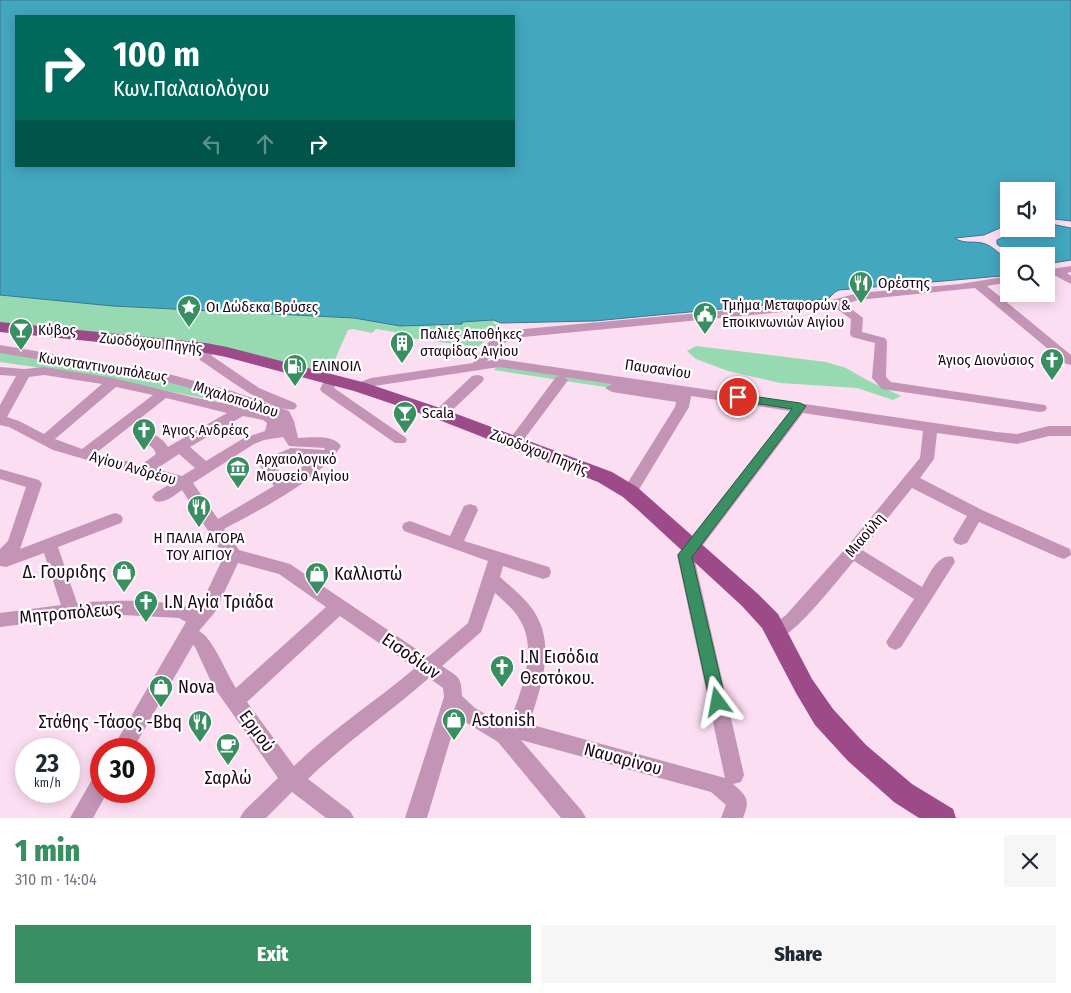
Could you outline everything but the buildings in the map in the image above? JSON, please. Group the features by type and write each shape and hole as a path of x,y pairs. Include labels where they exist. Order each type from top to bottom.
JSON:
{"main road":[{"name":"Ζωοδόχου Πηγής","path":"0,326 206,348 360,387 440,414 605,477 630,492 750,600 770,621 804,686 824,717 857,753 886,780 943,818"}],"street":[{"path":"1055,271 1071,269"},
{"path":"1055,274 1071,281"},
{"path":"630,492 682,407 685,394 561,380 494,370 479,364 489,347 496,340 513,334 828,305 858,297 1000,280"},
{"path":"977,284 1071,361"},
{"path":"835,302 857,318 856,334 881,341 879,378 886,386 1040,408"},
{"path":"206,348 205,357 254,391 290,406"},
{"name":"Μιχαλοπούλου","path":"0,349 165,377 219,392 284,414 288,419 290,439 296,444 331,444 334,448 327,455"},
{"name":"Παυσανίου","path":"360,387 371,382 479,364 499,363 685,394 800,406 1018,439 1049,431 1071,431"},
{"name":"Κωνσταντινουπόλεως","path":"0,371 24,373 44,371 112,382 242,410 272,418 275,425 272,434"},
{"path":"0,419 24,373"},
{"path":"440,414 477,379"},
{"path":"331,380 327,389 400,440"},
{"path":"514,443 561,380"},
{"path":"44,440 112,382"},
{"path":"85,454 164,393"},
{"path":"734,775 685,555 800,406"},
{"path":"144,470 242,410"},
{"name":"Αγίου Ανδρέου","path":"0,419 14,424 58,447 183,482 193,492 214,528 233,555"},
{"name":"Μιαούλη","path":"776,632 792,620 852,552 927,460 931,426"},
{"path":"160,497 249,441 272,434 288,432"},
{"path":"145,436 159,444 164,451 164,456"},
{"path":"180,447 205,468"},
{"path":"283,488 266,466 267,464 291,453 327,455"},
{"path":"214,528 283,488 327,455"},
{"path":"0,474 34,484 14,544 0,559 6,561 115,519"},
{"path":"910,480 976,514 1064,553"},
{"path":"454,544 470,510"},
{"path":"961,539 976,514"},
{"path":"410,526 454,544 543,572"},
{"path":"49,544 71,610"},
{"path":"852,552 925,597"},
{"path":"128,738 196,621 209,607 233,555"},
{"name":"Εισοδίων","path":"233,555 279,567 453,684 453,697 468,713 511,733 575,818"},
{"path":"252,817 326,748 387,703 475,627 498,558"},
{"path":"895,642 947,562"},
{"path":"490,578 528,617 534,630 534,678 511,733"},
{"path":"235,701 339,606"},
{"name":"Μητροπόλεως","path":"0,620 103,607 181,611 193,617 196,621"},
{"name":"Ερμού","path":"186,640 195,637 202,642 220,680 292,780 343,818"},
{"path":"416,818 453,697"},
{"name":"Ναυαρίνου","path":"511,733 717,784 734,809"},
{"path":"81,818 90,802"}],"green space":[{"path":"0,295 113,306 354,318 400,326 461,324 462,322 493,320 494,324 498,324 498,329 478,347 393,336 395,332 376,329 372,333 353,329 348,330 329,373 220,347 0,323"},
{"path":"696,346 826,362 846,368 901,396 893,400 857,388 780,383 728,371 696,359 687,351"},
{"path":"0,352 164,379 237,400 234,403 218,401 76,373 0,362"},
{"path":"499,363 685,389 684,399 494,370"}],"water":[{"path":"0,0 1071,0 1071,221 1055,219 1055,182 1000,182 1000,228 984,235 955,238 961,241 986,244 1000,254 1000,276 839,290 828,299 594,321 501,323 493,320 462,322 462,324 400,326 354,318 113,306 0,295"},
{"path":"1055,225 1071,228 1071,260 1055,263 1055,247 1001,247 997,244 997,240 1004,237 1055,237"}],"place":[{"name":"Ορέστης","path":"861,304"},
{"name":"Οι Δώδεκα Βρύσες","path":"189,328"},
{"name":"Τμήμα Μεταφορών & Εποικινωνιών Αιγίου","path":"705,335"},
{"name":"Κύβος","path":"21,351"},
{"name":"Παλιές Αποθήκες σταφίδας Αιγίου","path":"402,364"},
{"name":"Άγιος Διονύσιος","path":"1052,381"},
{"name":"ΕΛΙΝΟΙΛ","path":"295,387"},
{"name":"Scala","path":"405,434"},
{"name":"Άγιος Ανδρέας","path":"144,451"},
{"name":"Αρχαιολογικό Μουσείο Αιγίου","path":"238,489"},
{"name":"Η ΠΑΛΙΑ ΑΓΟΡΑ ΤΟΥ ΑΙΓΙΟΥ","path":"199,528"},
{"name":"Δ. Γουριδης","path":"124,593"},
{"name":"Καλλιστώ","path":"317,595"},
{"name":"Ι.Ν Αγία Τριάδα","path":"146,623"},
{"name":"Ι.Ν Εισόδια Θεοτόκου.","path":"502,688"},
{"name":"Nova","path":"161,708"},
{"name":"Astonish","path":"454,741"},
{"name":"Στάθης -Τάσος -Bbq","path":"200,743"},
{"name":"Σαρλώ","path":"228,766"}],"route":[{"path":"718,702 685,555 800,406 738,397"}]}
